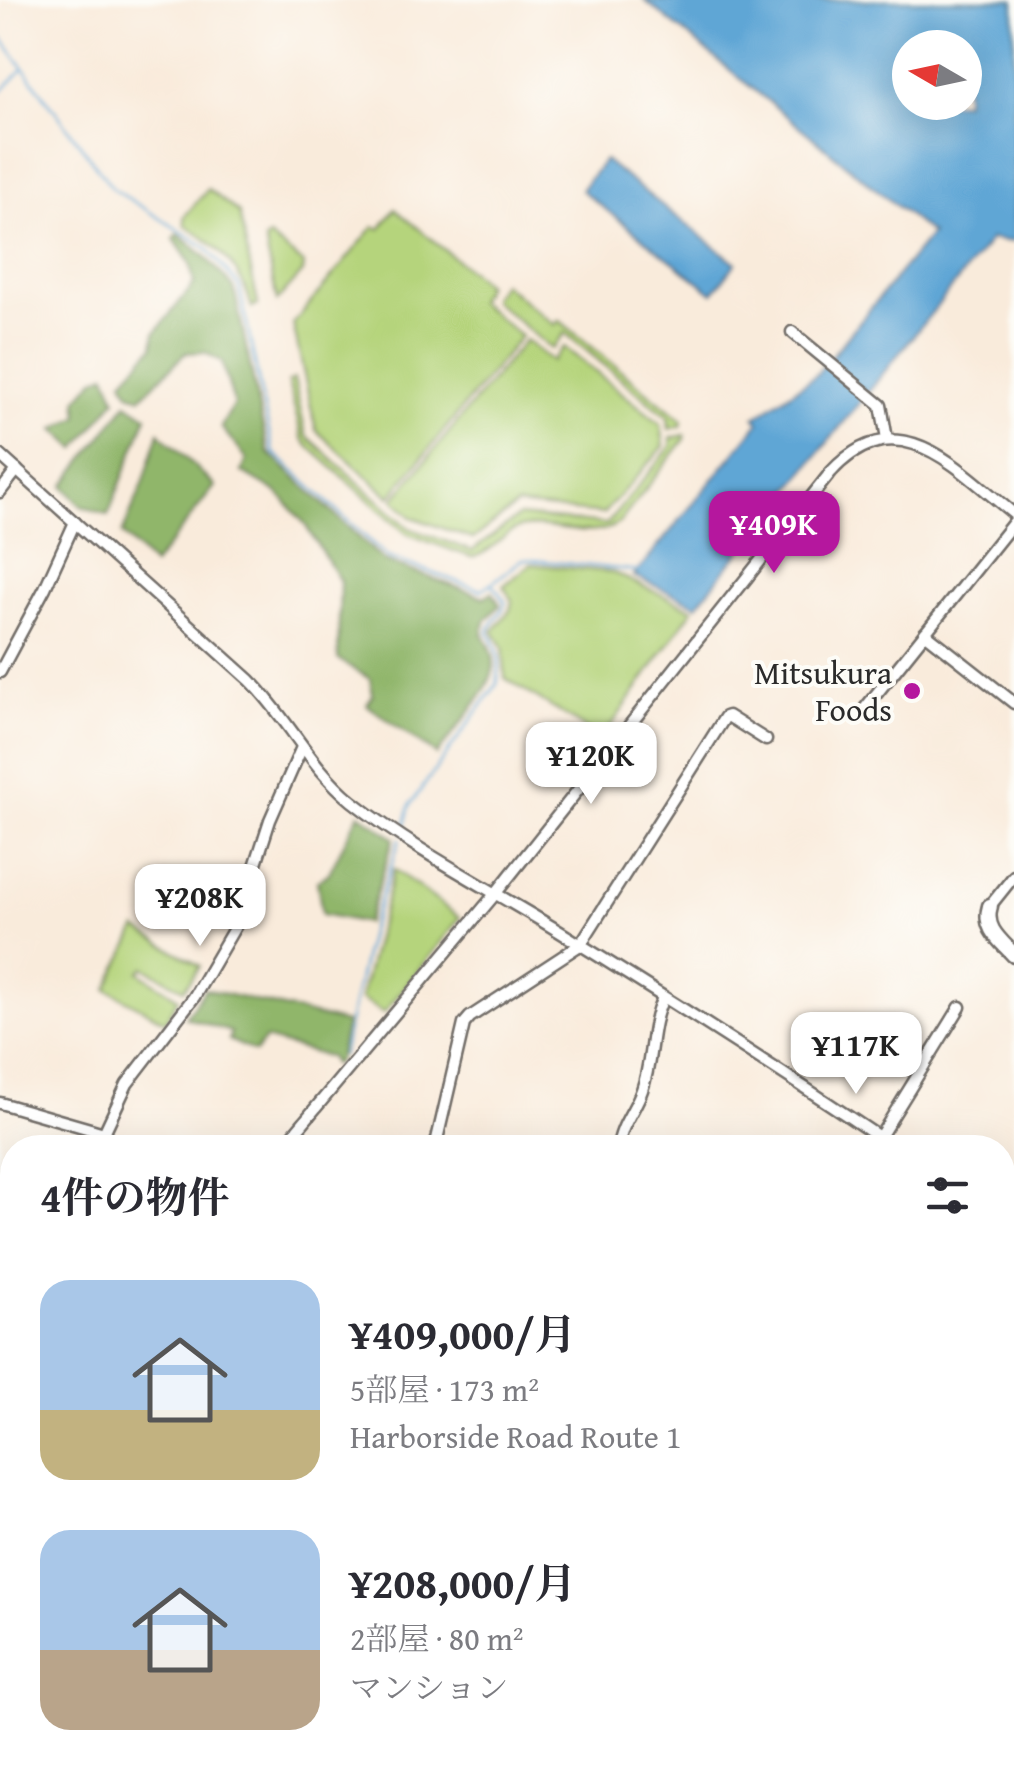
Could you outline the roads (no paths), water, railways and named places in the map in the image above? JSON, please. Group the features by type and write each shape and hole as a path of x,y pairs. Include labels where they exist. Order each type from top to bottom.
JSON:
{"highway":[{"path":"990,906 990,928 1014,956"}],"street":[{"path":"792,332 881,405 887,439"},
{"path":"293,1135 496,894 831,472 858,448 887,439 904,440 928,448 1014,518 858,717"},
{"path":"0,455 269,698 324,776 400,835 580,945 866,1135"},
{"path":"0,492 17,470"},
{"path":"0,672 75,522"},
{"path":"926,633 1014,703"},
{"path":"438,1135 464,1024 580,945 725,717 766,740"},
{"path":"0,1103 104,1133 128,1084 194,997 236,925 270,820 302,747"},
{"path":"990,906 1014,876"},
{"path":"620,1135 643,1088 655,1015 662,998"},
{"path":"880,1135 960,1007"}],"water":[{"path":"644,0 1014,0 1014,242 991,239 697,605 634,576 759,423 755,417 816,375 931,234"},
{"path":"604,160 736,263 713,293 581,190"}],"waterway":[{"path":"0,36 113,189 206,247 239,286 273,452 387,557 481,590 492,583"},
{"path":"0,93 23,69"},
{"path":"403,832 410,805 497,684 499,657 489,633 505,602 492,583 523,559 639,571"},
{"path":"342,1055 369,933 400,839"}],"place":[{"name":"Mitsukura Foods","path":"912,691"}]}
